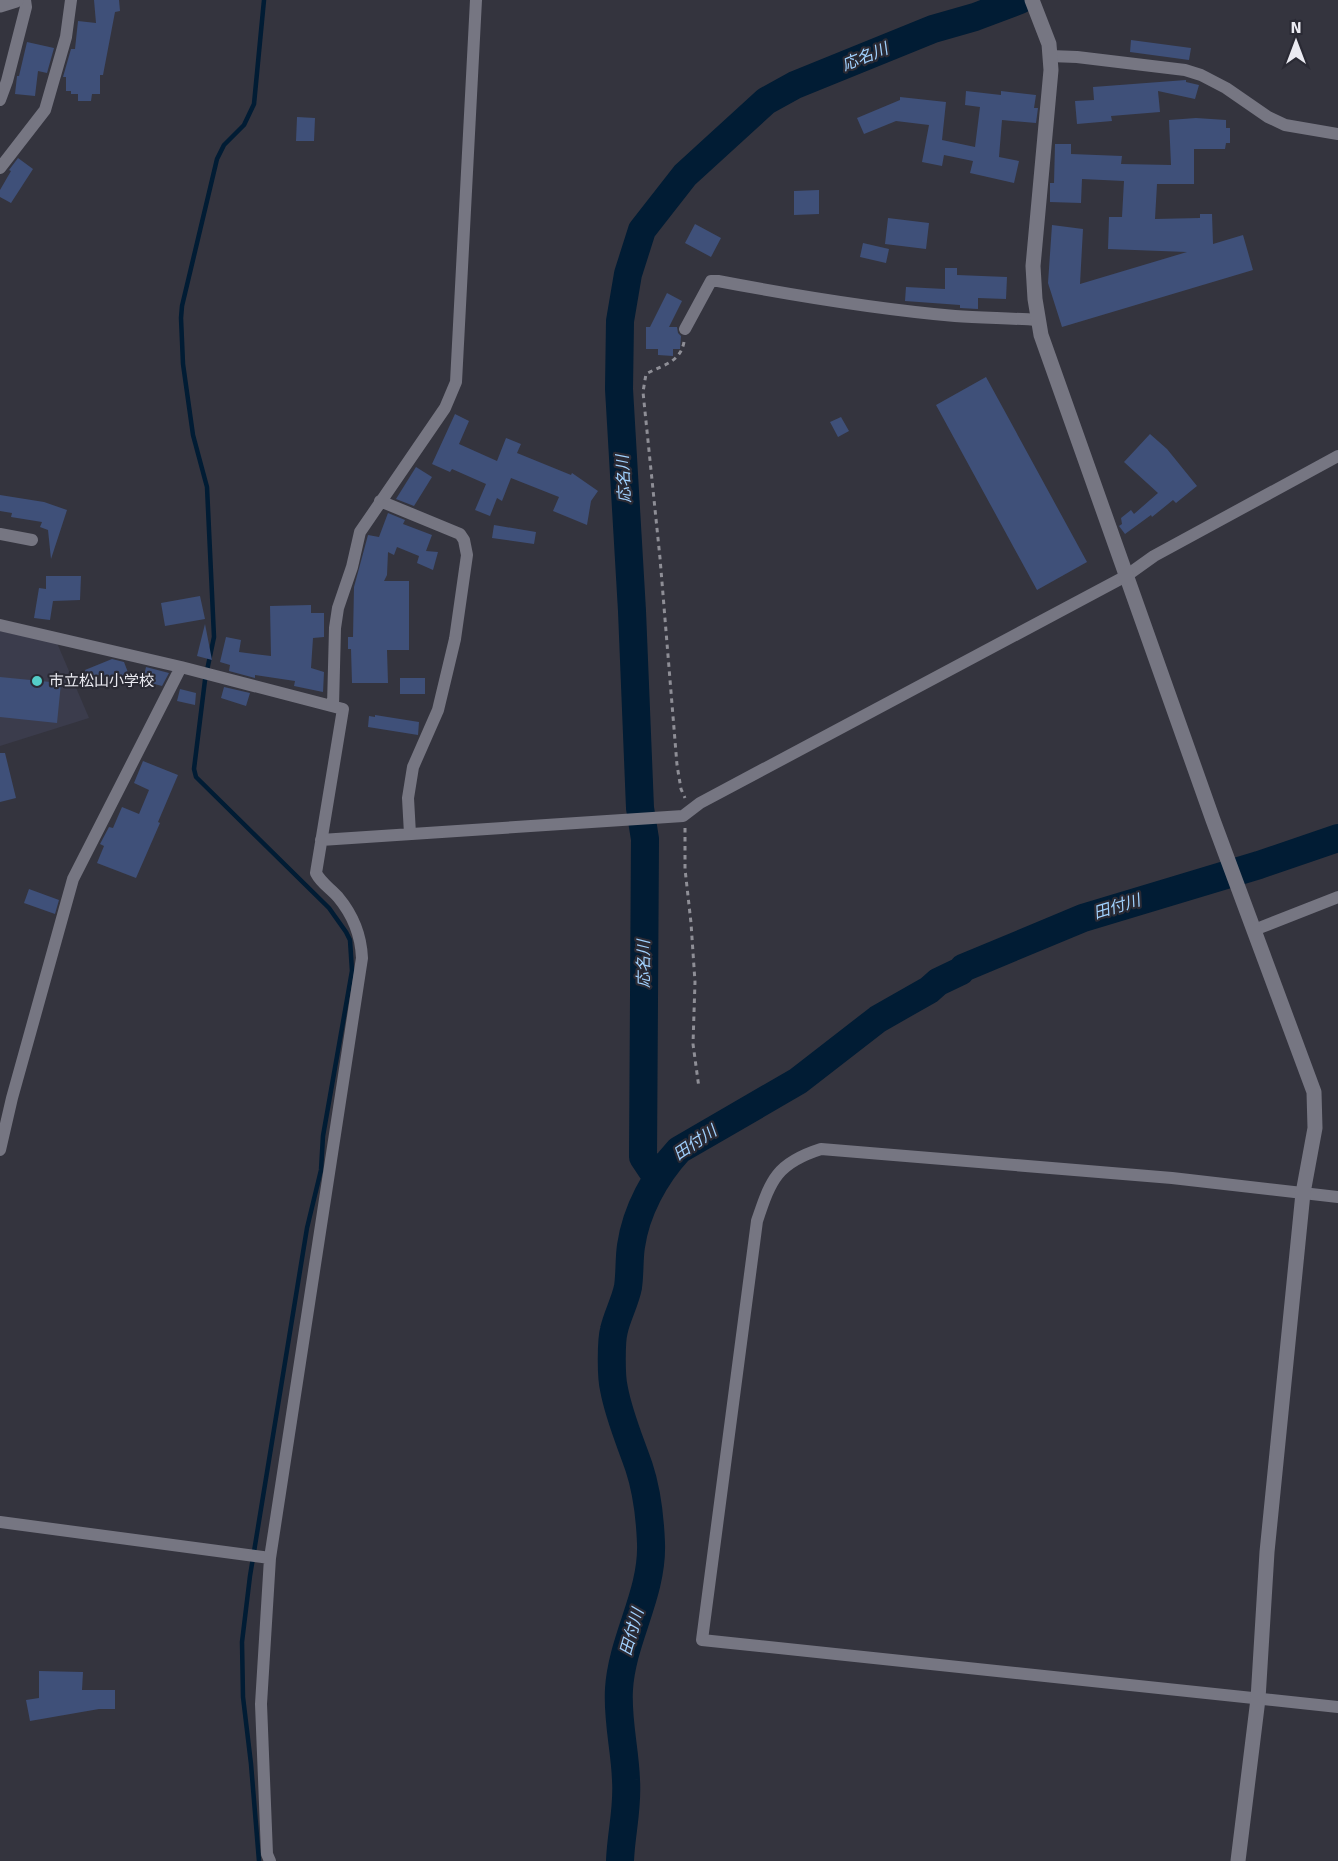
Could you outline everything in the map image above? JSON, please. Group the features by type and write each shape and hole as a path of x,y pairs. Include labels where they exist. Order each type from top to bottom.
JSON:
{"street":[{"path":"0,5 16,0"},
{"path":"0,99 10,71 26,7 25,0"},
{"path":"0,168 45,110 66,37 71,0"},
{"path":"333,706 335,628 338,608 352,567 360,532 445,408 456,382 476,0"},
{"path":"1033,2 1049,44 1051,70 1033,266 1041,335 1213,820 1314,1092 1315,1128 1303,1194 1268,1552 1258,1699 1238,1861"},
{"path":"1050,56 1185,70 1201,75 1226,88 1268,117 1285,125 1338,134"},
{"path":"685,329 711,281 863,305 955,316 1038,320"},
{"path":"321,840 685,814 710,798 1126,576 1154,556 1338,456"},
{"path":"380,501 460,534 464,540 467,555 447,679 438,710 412,767 408,798 410,834"},
{"path":"0,534 32,540"},
{"path":"0,625 343,709 316,873 320,881 337,896 351,915 359,935 362,958 270,1558 261,1704 267,1854 270,1861"},
{"path":"0,1150 12,1098 73,879 181,668"},
{"path":"1254,930 1338,897"},
{"path":"1338,1197 1172,1178 821,1149 788,1163 767,1191 757,1221 702,1641 1338,1707"},
{"path":"0,1522 270,1558"}],"path":[{"path":"685,329 682,351 677,359 646,374 643,392 660,558 677,765 685,814 684,835 694,982 693,1044 699,1088"}],"shaded area":[{"name":"市立松山小学校","path":"0,631 57,643 89,718 0,746"}],"building":[{"path":"94,0 119,0 120,11 115,12 103,75 100,75 100,94 92,94 91,101 78,101 78,94 66,91 66,77 63,77 71,49 75,49 78,21 96,23"},
{"path":"1131,40 1191,48 1189,60 1130,52"},
{"path":"27,42 54,48 47,73 38,71 35,96 15,94 17,76 19,76"},
{"path":"1186,80 1186,82 1199,85 1195,99 1158,91 1160,112 1111,116 1112,121 1077,124 1075,101 1094,100 1093,87"},
{"path":"966,91 1001,95 1001,91 1036,95 1034,108 1038,108 1036,123 1002,120 999,157 1019,161 1014,183 970,173 973,161 944,155 942,166 922,162 929,125 896,121 864,134 857,118 900,100 900,97 946,102 942,140 975,147 980,107 965,105"},
{"path":"297,117 315,118 314,141 296,141"},
{"path":"1196,118 1226,120 1226,128 1230,128 1230,143 1226,143 1225,149 1194,149 1194,184 1157,184 1155,219 1200,218 1200,214 1212,214 1213,244 1243,235 1253,270 1062,327 1048,283 1052,225 1083,229 1080,284 1187,252 1108,249 1109,217 1122,217 1124,181 1082,179 1081,203 1050,202 1050,183 1054,183 1055,144 1071,144 1071,154 1122,156 1121,164 1171,165 1169,120"},
{"path":"18,158 33,169 11,203 0,197 0,190 11,171 9,170"},
{"path":"819,190 819,214 794,215 794,191"},
{"path":"888,218 929,223 926,249 885,244"},
{"path":"695,224 721,238 711,257 685,243"},
{"path":"863,243 889,249 886,263 860,257"},
{"path":"945,268 957,268 957,275 1007,277 1006,299 978,298 978,309 960,308 960,305 905,301 906,287 945,289"},
{"path":"667,293 682,301 669,327 677,327 681,336 680,349 673,349 673,356 658,355 658,349 646,349 646,327 650,327"},
{"path":"986,377 1087,562 1037,590 936,405"},
{"path":"455,414 469,421 459,444 497,461 506,438 521,444 517,453 571,475 572,473 598,491 591,501 587,525 553,511 559,497 511,478 502,501 497,498 490,516 475,510 486,484 452,469 450,472 432,464"},
{"path":"841,417 849,431 838,437 830,422"},
{"path":"1150,434 1167,449 1197,486 1176,503 1173,500 1125,534 1119,526 1122,524 1121,518 1131,510 1134,514 1158,493 1124,462"},
{"path":"416,467 432,477 414,506 396,499"},
{"path":"0,495 44,502 67,510 51,559 48,530 40,527 42,522 11,517 12,513 0,511"},
{"path":"388,513 405,520 403,524 432,535 426,551 438,552 433,570 417,563 419,556 397,547 394,555 388,552 387,575 384,581 409,581 409,650 387,650 388,683 352,683 351,649 348,649 348,637 353,637 354,587 368,535 379,537"},
{"path":"494,525 536,532 534,544 492,538"},
{"path":"46,576 81,576 80,600 53,601 50,620 34,618 39,588 46,589"},
{"path":"200,596 205,619 165,626 161,603"},
{"path":"311,605 311,613 324,613 324,637 313,638 311,668 324,672 323,692 294,686 295,681 255,675 255,678 229,671 230,665 220,662 226,637 241,640 239,652 271,656 270,606"},
{"path":"205,624 212,660 197,656"},
{"path":"112,659 124,662 129,675 93,689 85,670"},
{"path":"146,667 169,673 162,686 143,681"},
{"path":"0,677 61,683 57,723 0,717"},
{"path":"400,678 425,678 425,694 400,694"},
{"path":"224,687 250,693 246,706 221,698"},
{"path":"180,689 196,693 195,705 177,701"},
{"path":"375,715 419,722 418,735 368,727 369,716 375,717"},
{"path":"0,753 5,753 16,798 0,802"},
{"path":"143,761 178,775 136,878 97,863 104,846 100,844 109,827 113,828 122,807 139,814 149,790 134,783"},
{"path":"29,889 59,900 55,914 24,903"},
{"path":"39,1671 83,1672 82,1690 115,1690 115,1709 99,1709 30,1721 26,1700 39,1698"}],"waterway":[{"path":"259,1861 243,1697 242,1642 250,1576 307,1228 321,1170 323,1136 352,971 350,940 329,908 196,777 194,769 205,680 214,637 207,487 193,435 183,364 182,306 217,159 224,145 244,125 254,104 264,0"},
{"name":"応名川","path":"657,1178 643,1157 645,839 640,808 632,611 619,389 620,321 628,274 642,230 685,175 766,101 795,85 933,29 975,17 1020,0"},
{"name":"田付川","path":"620,1861 626,1791 619,1689 621,1670 647,1580 651,1543 644,1485 614,1389 612,1342 615,1325 628,1287 631,1246 637,1220 662,1171 679,1150 798,1081 878,1019 963,968 1083,918 1259,865 1338,838"}],"place":[{"name":"市立松山小学校","path":"37,681"}]}
